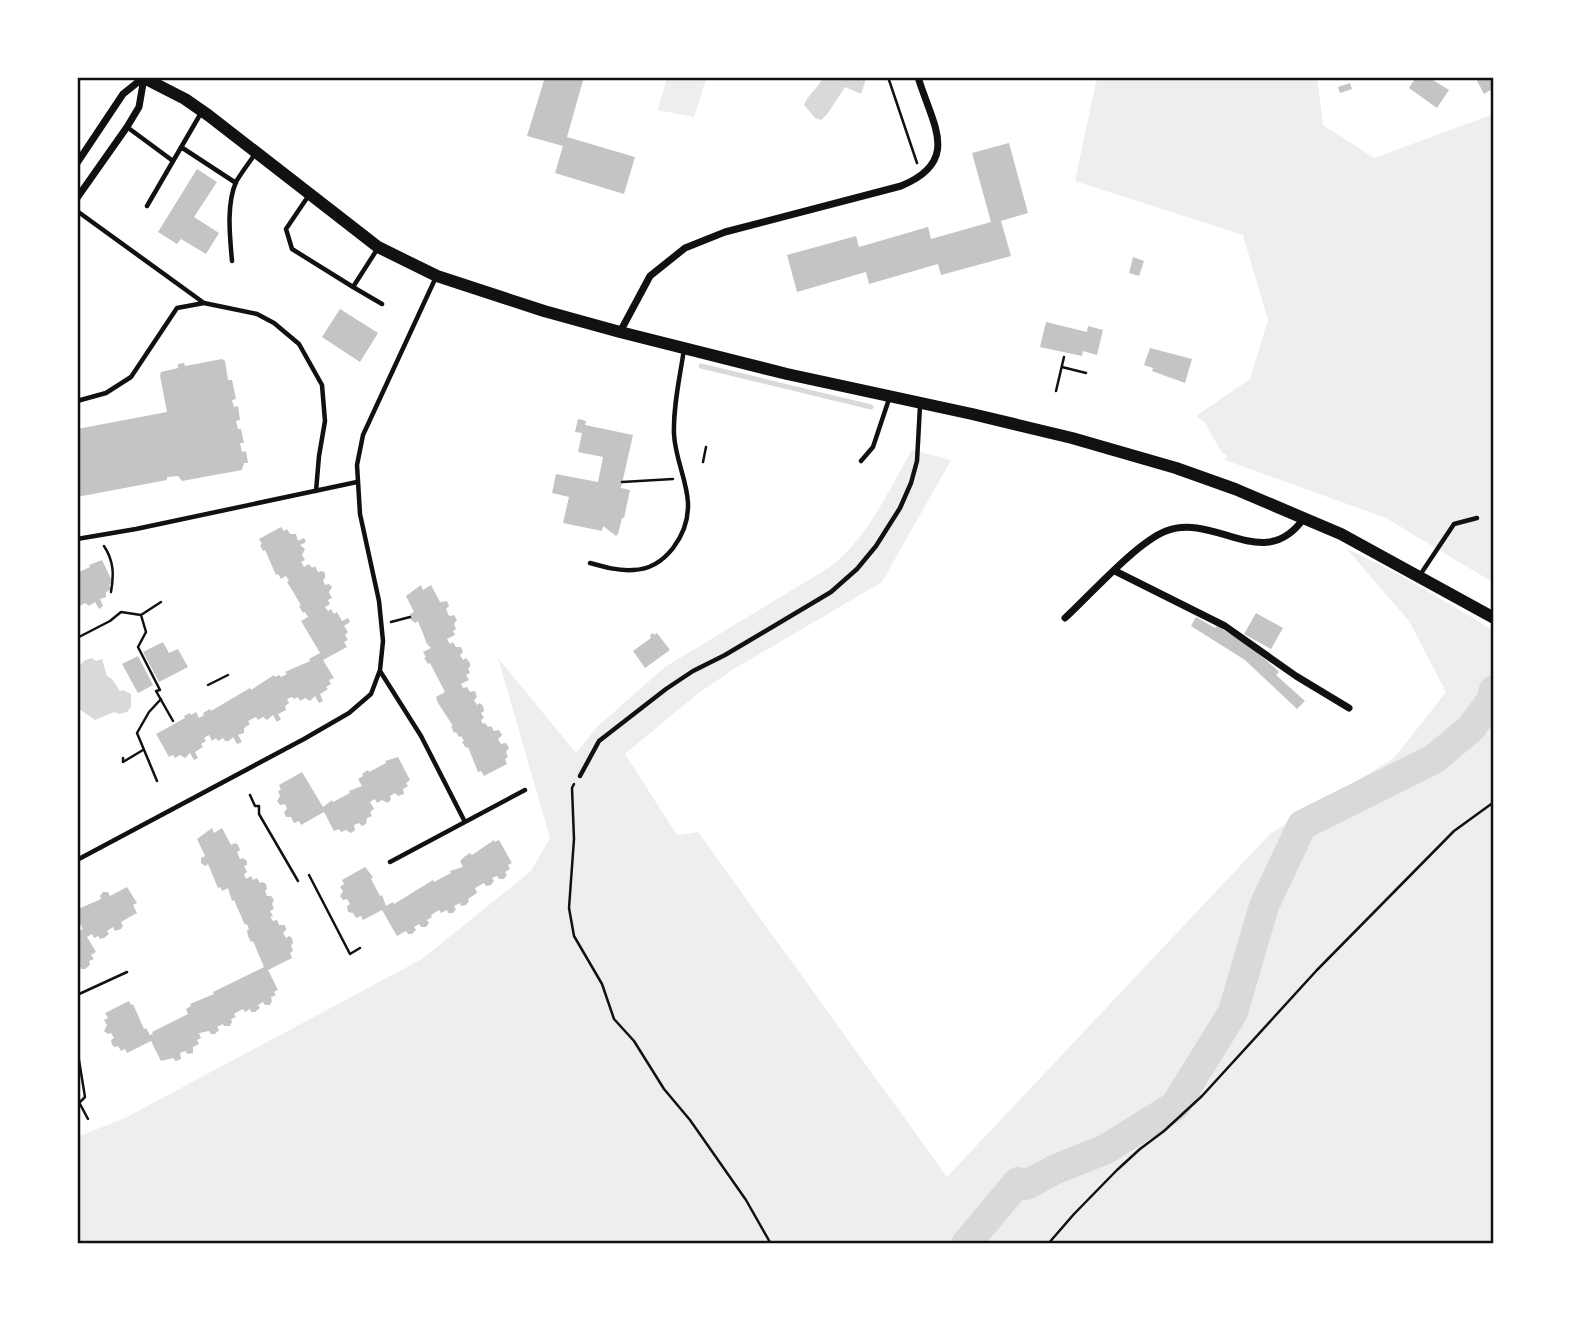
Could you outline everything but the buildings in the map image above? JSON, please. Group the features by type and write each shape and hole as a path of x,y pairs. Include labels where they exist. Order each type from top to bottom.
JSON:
{"main road":[{"path":"143,78 185,99 378,247 437,276 532,308 620,332 1079,440 1176,468 1236,489 1341,534 1494,618"}],"street":[{"path":"620,332 650,276 685,248 725,232 901,186 931,169 937,158 939,144 918,77"},
{"path":"77,198 139,107 143,78"},
{"path":"77,163 123,94 143,78"},
{"path":"1065,618 1146,541 1167,530 1198,528 1250,542 1271,543 1289,535 1304,518"},
{"path":"1115,571 1225,626 1296,676 1349,708"}],"lane":[{"path":"147,206 202,112"},
{"path":"127,127 173,161"},
{"path":"181,147 236,183"},
{"path":"232,261 230,237 236,183 255,153"},
{"path":"309,195 286,229 292,249 382,304"},
{"path":"77,211 204,303"},
{"path":"353,287 378,247"},
{"path":"77,860 337,720 370,694 380,670 382,619 360,514 357,458 363,435 437,276"},
{"path":"77,401 106,393 131,377 177,308 204,303 257,314 274,323 299,344 322,386 325,421 316,491"},
{"path":"590,563 611,569 635,571 656,564 676,546 687,522 688,500 674,437 675,409 684,348"},
{"path":"861,461 873,447 890,397"},
{"path":"580,776 599,741 656,697 693,671 831,592 857,569 876,546 911,483 917,461 920,403"},
{"path":"77,539 357,482"},
{"path":"1419,576 1454,524 1477,518"},
{"path":"380,670 421,736 465,822"},
{"path":"390,862 526,790"}],"path":[{"path":"888,77 922,175"},
{"path":"1056,391 1064,357"},
{"path":"1062,367 1086,373"},
{"path":"703,462 706,447"},
{"path":"622,482 683,480"},
{"path":"104,546 113,569 111,592"},
{"path":"77,638 110,621 121,612 141,615 162,602"},
{"path":"141,615 146,632 138,647 160,690 156,691 173,721"},
{"path":"391,622 410,617"},
{"path":"208,685 228,675"},
{"path":"157,781 137,733 149,712 161,699"},
{"path":"123,758 123,762 142,750"},
{"path":"580,776 572,788 574,839 569,908 574,936 602,984 614,1019 634,1041 664,1089 690,1120 746,1200 771,1244"},
{"path":"250,795 255,806 259,806 259,814 298,881"},
{"path":"1048,1244 1118,1170 1202,1096 1317,970 1454,831 1494,802"},
{"path":"309,875 350,954 360,948"},
{"path":"77,995 127,972"},
{"path":"77,1048 85,1097 78,1105 88,1119"}],"shaded area":[{"path":"667,77 707,77 694,117 658,110"},
{"path":"823,77 866,79 861,94 845,87 821,120 815,118 804,105"},
{"path":"1097,77 1317,77 1323,125 1374,158 1494,114 1494,583 1386,518 1225,460 1227,455 1222,453 1205,423 1196,416 1250,379 1268,320 1243,235 1075,181"},
{"path":"912,450 951,460 882,582 732,670 696,695 625,754 677,835 698,832 947,1177 1270,834 1394,758 1446,692 1409,621 1346,548 1422,588 1494,631 1494,1244 77,1244 77,1137 125,1118 422,959 531,871 550,838 498,658 576,753 598,726 665,667 830,567 866,528"},
{"path":"92,658 96,661 102,659 107,676 120,691 131,694 131,707 127,712 114,712 95,720 78,708 77,668 85,660"}],"waterway":[{"path":"701,366 871,407"},
{"path":"966,1244 1018,1182 1026,1185 1056,1169 1106,1149 1175,1106 1233,1012 1264,906 1302,825 1434,759 1471,728 1491,701 1494,690"}]}
